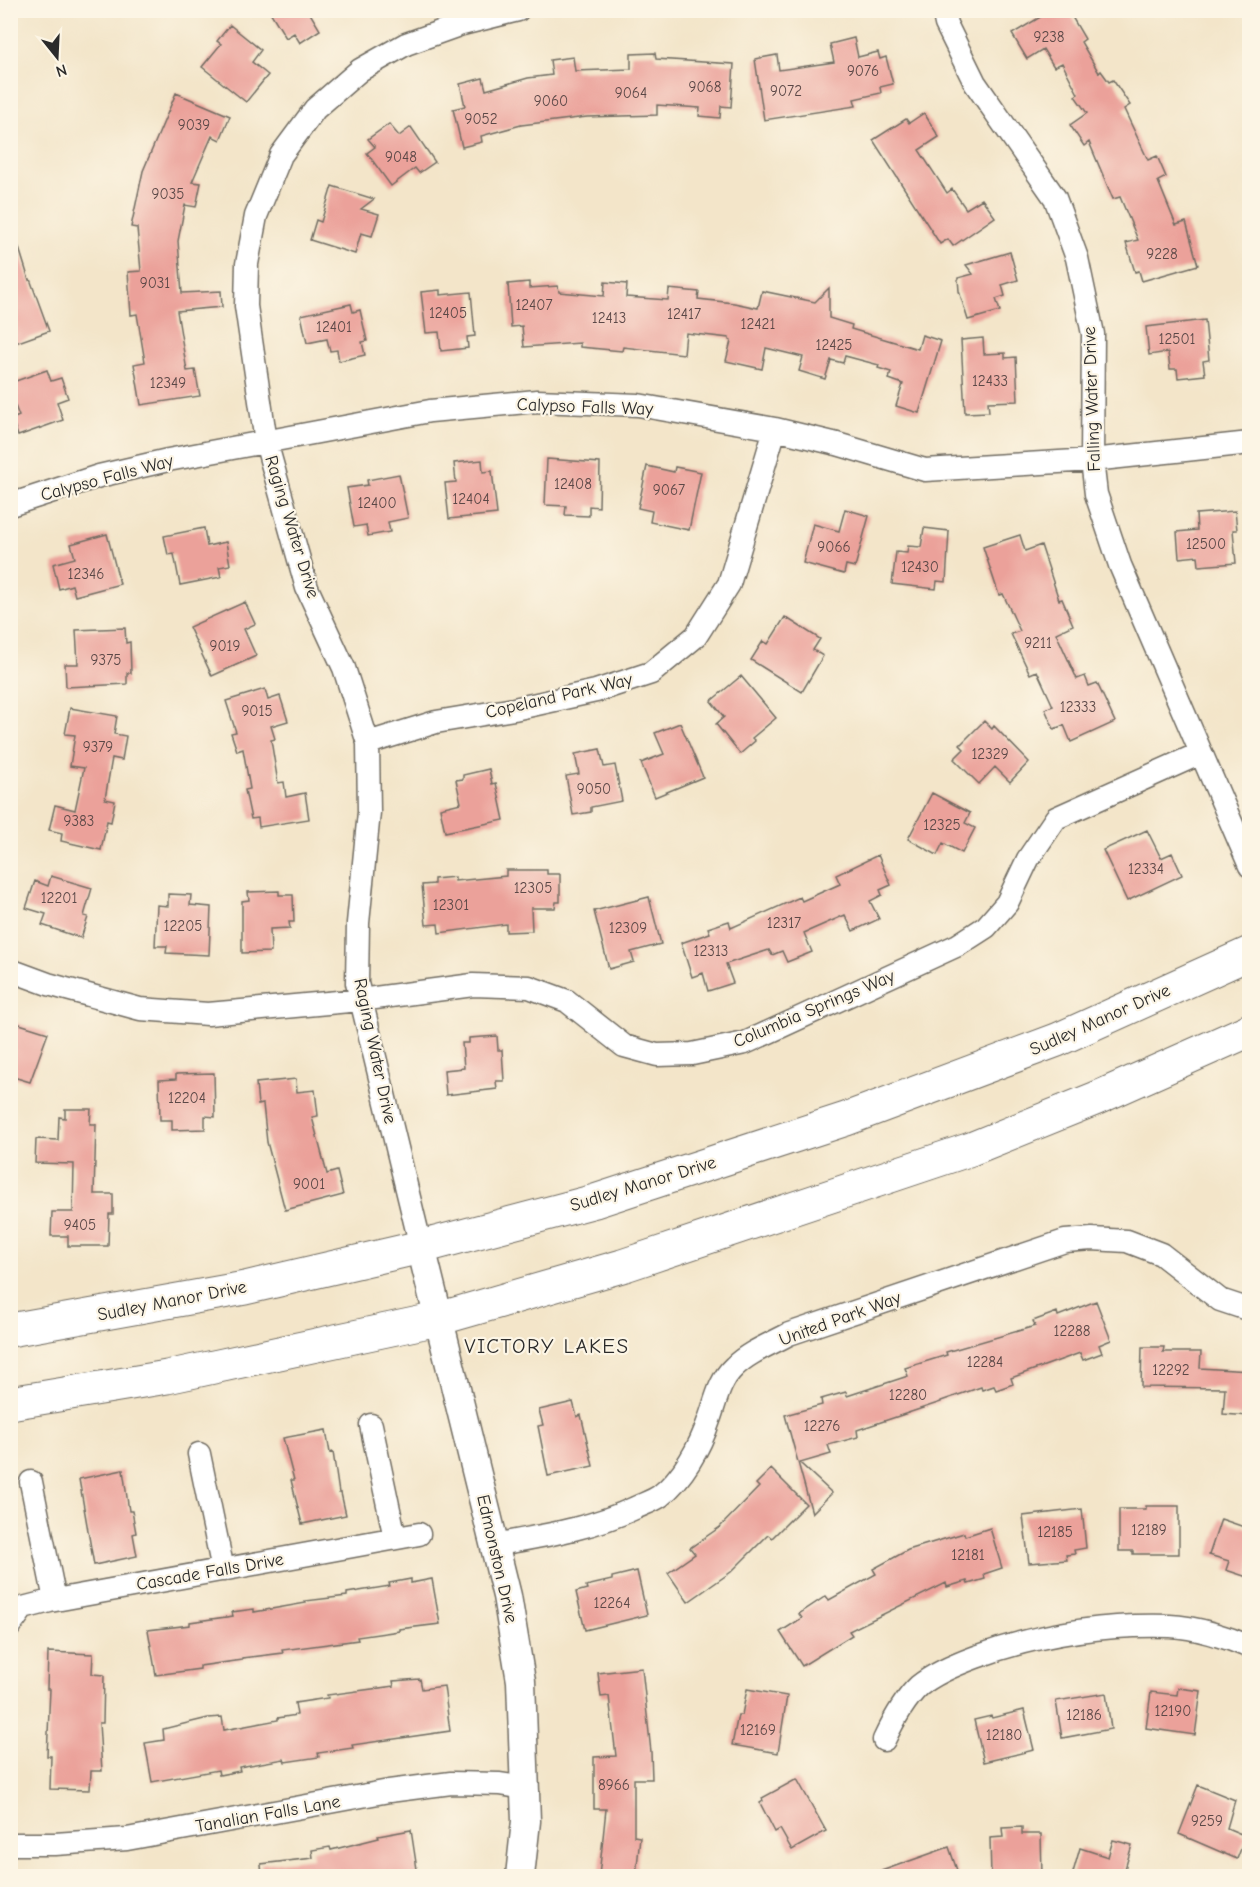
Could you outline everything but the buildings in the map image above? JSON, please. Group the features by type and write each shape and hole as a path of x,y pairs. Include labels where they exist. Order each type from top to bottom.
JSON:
{"main road":[{"name":"Sudley Manor Drive","path":"10,1330 245,1288 421,1247 595,1201 846,1119 1058,1040 1250,953"},
{"path":"10,1403 167,1377 438,1319 622,1266 971,1149 1096,1098 1250,1030"}],"street":[{"name":"Raging Water Drive","path":"421,1247 357,983 358,923 369,812 368,743 344,668 307,588 266,442 246,306 247,264 256,216 281,155 315,109 360,70 406,44 462,24 518,10"},
{"name":"Falling Water Drive","path":"943,10 946,24 975,83 1055,198 1077,258 1093,334 1092,460 1096,494 1120,565 1250,866"},
{"name":"Calypso Falls Way","path":"10,505 99,476 168,460 430,411 537,401 638,405 775,429 837,444 925,470 1092,460 1250,442"},
{"name":"Copeland Park Way","path":"368,743 436,722 513,709 596,691 651,673 696,636 729,584 775,429"},
{"name":"Columbia Springs Way","path":"10,970 48,984 140,1009 208,1014 360,1000 473,985 529,987 567,1001 624,1046 657,1055 692,1054 745,1043 958,945 986,927 1007,903 1028,859 1056,818 1201,753"},
{"name":"United Park Way","path":"494,1545 588,1526 627,1512 659,1496 680,1476 695,1451 709,1421 716,1395 734,1367 757,1351 789,1334 1065,1241 1092,1239 1127,1241 1161,1254 1220,1300 1250,1310"},
{"name":"Edmonston Drive","path":"421,1247 512,1623 521,1681 525,1788 526,1821 520,1876"},
{"path":"370,1425 395,1538"},
{"path":"199,1454 223,1570"},
{"path":"31,1482 56,1600"},
{"name":"Cascade Falls Drive","path":"10,1626 23,1608 56,1600 419,1533"},
{"path":"884,1740 894,1718 919,1687 953,1666 1001,1648 1046,1636 1110,1628 1172,1626 1229,1638 1250,1647"},
{"name":"Tanalian Falls Lane","path":"10,1844 55,1844 127,1839 389,1791 450,1783 500,1784 525,1788"}],"district":[{"name":"VICTORY LAKES","path":"547,1346"}]}
